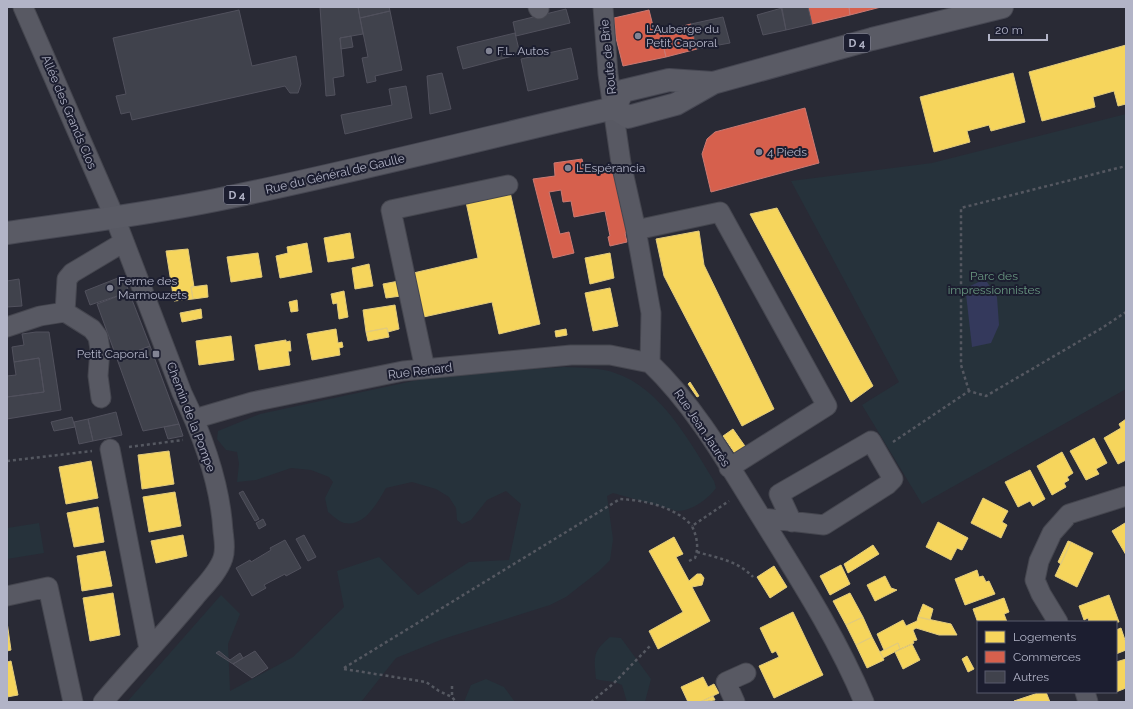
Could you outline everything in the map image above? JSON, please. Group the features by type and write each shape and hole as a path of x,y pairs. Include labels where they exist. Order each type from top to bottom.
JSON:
{"main road":[{"name":"D 4","path":"614,108 628,117 676,104 713,83 969,11 1002,7"},
{"name":"Rue du Général de Gaulle","path":"7,233 115,218 214,200 310,180 614,108"}],"street":[{"name":"Allée des Grands Clos","path":"23,7 115,218"},
{"name":"Route de Brie","path":"603,7 608,68 614,108"},
{"path":"614,108 621,163 636,230 651,313 650,363"},
{"path":"425,369 391,210 508,185"},
{"path":"636,230 720,212 827,406 729,468"},
{"name":"Chemin de la Pompe","path":"103,702 208,582 217,570 223,558 224,548 222,514 216,484 194,419 182,393 115,218"},
{"path":"65,312 66,279 72,273 124,242"},
{"path":"7,327 40,316 65,312 92,329 98,337 100,350 98,376 101,398"},
{"name":"Rue Renard","path":"194,419 252,402 403,371 571,355 610,355 650,363"},
{"name":"Rue Jean Jaurès","path":"650,363 668,380 687,403 762,518 836,643 864,702"},
{"path":"762,518 792,522 824,525 887,485 893,478 871,441 779,494 792,522"},
{"path":"110,449 149,649"},
{"path":"1057,621 1041,594 1035,580 1039,561 1052,533 1068,514 1126,496"},
{"path":"7,596 48,587 73,702"},
{"path":"735,702 726,682 746,673"}],"path":[{"path":"969,391 961,365 961,208 1126,166"},
{"path":"969,391 986,396 1102,328 1126,312"},
{"path":"892,443 969,391"},
{"path":"692,526 744,490"},
{"path":"456,702 452,697 439,691 426,682 344,668 620,499 629,499 666,508 682,516 692,526 696,534 697,552 695,558 689,561"},
{"path":"697,552 732,562 743,568 753,577"},
{"path":"591,702 613,684 650,646"},
{"path":"452,686 452,697"}],"green space":[{"name":"Parc des impressionnistes","path":"1126,114 1126,389 922,504 862,405 899,382 791,181 932,163"},
{"path":"564,367 590,368 609,371 631,380 646,391 660,403 673,418 695,450 714,481 716,488 699,504 683,511 677,511 613,493 607,496 613,539 610,560 598,572 566,597 550,605 443,639 396,658 361,702 127,702 221,595 240,614 228,644 230,691 293,657 344,607 337,571 379,557 418,595 469,562 509,560 521,504 506,491 487,500 471,520 462,524 457,520 456,508 449,497 436,489 412,482 386,488 370,513 364,518 351,523 344,523 328,512 325,498 333,482 329,477 311,470 291,468 256,480 237,482 239,464 237,452 226,450 217,439 218,431 260,414 441,375"},
{"path":"39,523 44,553 7,559 7,528"},
{"path":"610,637 621,638 651,679 645,702 627,702 622,685 616,682 596,679 595,660 597,651"},
{"path":"486,679 504,687 515,702 464,702 471,685"}],"water":[{"path":"985,279 997,297 999,325 991,343 972,347 966,294 968,287"}],"building: Logements":[{"path":"1126,45 1126,104 1118,106 1114,91 1093,97 1095,107 1042,121 1029,72"},
{"path":"1013,73 1025,122 991,131 989,125 967,131 970,142 934,152 920,97"},
{"path":"510,192 540,324 499,334 492,302 419,318 409,274 478,258 466,202"},
{"path":"777,208 873,386 851,402 750,214"},
{"path":"699,231 704,265 774,409 742,426 664,276 656,239"},
{"path":"350,233 354,258 328,262 324,238"},
{"path":"307,243 312,272 280,278 276,256 288,253 287,247"},
{"path":"188,249 194,287 191,287 193,299 174,301 166,251"},
{"path":"258,253 262,277 231,282 227,257"},
{"path":"610,253 614,278 590,284 585,258"},
{"path":"369,264 373,286 355,289 352,268"},
{"path":"399,281 401,296 386,298 383,284"},
{"path":"207,285 208,297 193,299 191,287"},
{"path":"610,288 618,326 593,331 585,293"},
{"path":"344,291 348,317 339,319 337,303 333,304 331,294"},
{"path":"297,300 298,311 291,312 289,302"},
{"path":"395,305 399,329 388,332 387,328 366,332 363,310"},
{"path":"201,309 202,318 182,322 180,313"},
{"path":"387,328 389,337 368,341 366,332"},
{"path":"336,329 338,343 342,342 343,347 339,348 340,355 312,360 307,334"},
{"path":"566,329 567,335 556,337 555,331"},
{"path":"231,336 234,360 199,365 196,341"},
{"path":"286,340 286,342 290,341 291,351 288,351 290,365 259,370 255,345"},
{"path":"690,382 699,396 697,397 688,384"},
{"path":"1126,419 1126,460 1118,464 1104,438 1121,428 1119,424"},
{"path":"733,429 747,449 736,455 723,436"},
{"path":"1094,438 1107,463 1096,469 1099,474 1086,480 1070,451"},
{"path":"169,451 174,484 142,489 138,455"},
{"path":"1062,452 1073,473 1067,477 1069,480 1064,483 1066,487 1052,495 1037,466"},
{"path":"91,461 98,498 66,504 59,467"},
{"path":"1030,470 1045,499 1033,506 1030,501 1018,507 1005,482"},
{"path":"175,492 181,526 149,532 143,497"},
{"path":"983,498 1008,511 1002,522 1007,525 1001,538 971,523"},
{"path":"98,507 104,542 74,547 67,513"},
{"path":"938,522 968,538 962,550 957,548 951,560 926,547"},
{"path":"1125,523 1126,524 1126,555 1112,531"},
{"path":"183,535 187,556 156,563 151,541"},
{"path":"674,537 683,554 676,557 689,581 697,574 701,574 704,578 702,585 692,587 710,621 658,649 649,631 683,612 649,551"},
{"path":"1068,541 1071,542 1061,564 1058,562"},
{"path":"1071,542 1093,553 1077,587 1055,576"},
{"path":"873,545 879,554 848,573 844,564"},
{"path":"105,551 112,586 82,591 77,556"},
{"path":"841,565 850,584 830,595 820,576"},
{"path":"774,566 787,587 770,598 757,577"},
{"path":"977,570 979,577 983,576 986,582 989,581 995,594 965,605 955,579"},
{"path":"885,576 891,588 897,590 875,601 867,585"},
{"path":"113,593 120,635 90,641 83,598"},
{"path":"850,593 863,617 846,625 833,601"},
{"path":"1109,595 1119,622 1089,621 1088,618 1084,620 1079,606"},
{"path":"1004,598 1009,612 1004,614 1007,621 977,621 973,609"},
{"path":"923,604 933,609 930,620 918,617"},
{"path":"793,612 823,675 774,698 759,666 779,657 776,651 772,653 760,628"},
{"path":"863,617 872,637 856,645 846,625"},
{"path":"918,617 951,624 957,635 939,635 916,628 913,630 917,640 913,641 914,643 900,649 898,643 884,650 877,634 903,620 906,626 917,621"},
{"path":"7,622 11,650 7,651"},
{"path":"1121,628 1126,643 1126,650 1117,654 1117,630"},
{"path":"872,637 884,660 867,668 856,645"},
{"path":"898,643 900,649 883,658 880,652"},
{"path":"912,644 920,660 903,669 895,652"},
{"path":"967,656 974,669 968,672 962,659"},
{"path":"1126,659 1126,688 1117,692 1117,662"},
{"path":"11,661 18,695 7,697 7,662"},
{"path":"703,677 708,687 714,684 719,693 700,702 688,702 681,687"},
{"path":"1038,693 1046,693 1050,702 1014,701"},
{"path":"713,696 715,700 700,702"}],"building: Commerces":[{"path":"808,7 849,7 850,15 812,24"},
{"path":"849,7 881,7 850,15"},
{"name":"L'Auberge du Petit Caporal","path":"649,10 655,34 660,32 666,57 623,66 616,38 614,18"},
{"path":"691,24 697,49 666,57 660,32"},
{"name":"4 Pieds","path":"805,108 819,163 711,192 702,154 707,139 715,132"},
{"path":"582,159 585,171 612,167 628,232 625,233 627,242 610,246 608,237 610,236 605,211 574,217 571,201 563,202 561,190 549,192 560,234 569,232 574,253 553,258 533,179 555,176 554,163"}],"building: Autres":[{"path":"320,7 358,7 363,34 340,38 344,76 333,78 335,95 326,96"},
{"path":"358,7 389,7 390,11 360,18"},
{"path":"781,7 808,7 812,24 786,30"},
{"path":"782,8 786,30 763,35 757,15"},
{"path":"566,9 570,23 516,36 513,22"},
{"path":"239,10 252,66 296,56 301,84 298,93 290,93 285,86 132,120 130,112 121,114 116,96 126,94 113,38"},
{"path":"390,11 402,70 375,76 376,81 367,83 362,58 368,57 360,18"},
{"path":"723,17 730,43 697,49 691,24"},
{"name":"F.L. Autos","path":"515,33 520,54 463,69 457,47"},
{"path":"351,36 353,47 341,49 340,38"},
{"path":"571,48 578,79 528,91 521,59"},
{"path":"442,73 451,109 430,114 427,76"},
{"path":"406,86 412,118 345,134 341,115 392,105 389,89"},
{"name":"Ferme des Marmouzets","path":"123,276 129,292 90,305 85,291"},
{"path":"19,279 22,306 7,307 7,281"},
{"path":"129,292 150,346 117,359 97,304"},
{"path":"49,332 61,410 7,419 7,397 44,392 39,358 14,362 12,347 24,345 22,334"},
{"path":"150,346 179,424 143,431 117,359"},
{"path":"39,358 44,392 7,397 7,376 16,375 14,362"},
{"path":"116,412 122,435 93,441 88,419"},
{"path":"72,417 75,427 54,431 51,422"},
{"path":"88,419 93,441 79,444 74,422"},
{"path":"179,424 183,436 168,439 164,427"},
{"path":"243,491 259,519 255,521 239,493"},
{"path":"263,519 266,525 259,529 256,523"},
{"path":"304,535 316,557 308,561 296,539"},
{"path":"285,540 301,568 286,576 285,574 264,585 266,588 252,596 236,568 250,560 251,562 271,550 270,548"},
{"path":"219,651 230,660 240,653 243,658 233,664 216,653"},
{"path":"255,651 268,668 252,678 233,664"}],"place":[{"name":"L'Auberge du Petit Caporal","path":"638,36"},
{"name":"F.L. Autos","path":"489,51"},
{"name":"4 Pieds","path":"759,152"},
{"name":"L'Espérancia","path":"568,168"},
{"name":"Ferme des Marmouzets","path":"110,288"},
{"name":"Petit Caporal","path":"156,354"}]}
